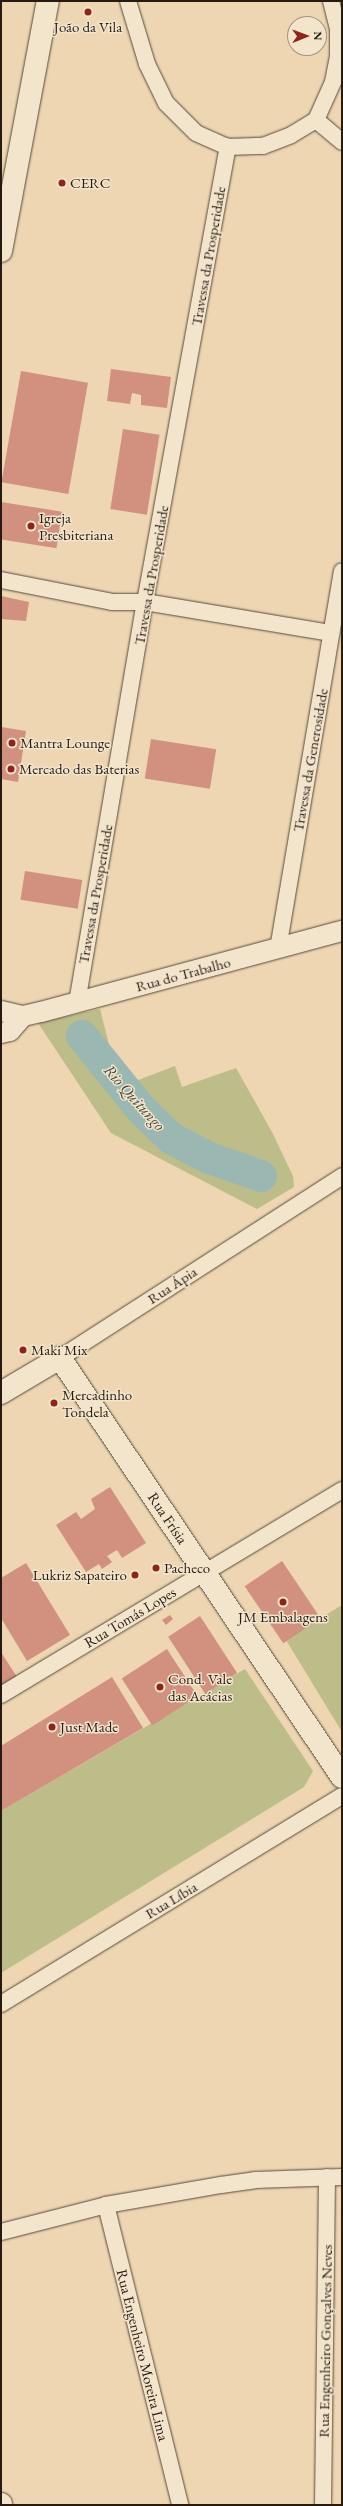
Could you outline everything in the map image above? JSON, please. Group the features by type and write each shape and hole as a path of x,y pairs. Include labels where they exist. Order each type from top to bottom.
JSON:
{"main road":[{"path":"1,251 48,1"},
{"name":"Rua Ápia","path":"1,1393 60,1358"},
{"name":"Rua Frísia","path":"60,1358 342,1777"}],"street":[{"path":"128,1 147,64 166,103 196,133 228,147 263,146 291,135 316,120 333,82 338,56 338,29 331,1"},
{"path":"316,120 342,142"},
{"name":"Travessa da Prosperidade","path":"77,1003 145,602 228,147"},
{"name":"Travessa da Generosidade","path":"278,949 342,571"},
{"path":"1,580 112,602 145,602 331,633"},
{"name":"Rua do Trabalho","path":"1,1011 24,1016 342,931"},
{"path":"1,1033 10,1031 24,1016"},
{"name":"Rua Ápia","path":"60,1358 342,1176"},
{"name":"Rua Tomás Lopes","path":"1,1695 204,1571 342,1490"},
{"name":"Rua Líbia","path":"1,2004 342,1796"},
{"path":"1,2232 106,2205 255,2180 334,2177"},
{"name":"Rua Engenheiro Gonçalves Neves","path":"322,2505 334,2177"},
{"name":"Rua Engenheiro Moreira Lima","path":"106,2205 180,2505"}],"green space":[{"path":"100,1009 115,1068 128,1084 175,1066 182,1087 236,1068 272,1132 293,1176 294,1187 257,1209 111,1133 38,1023"},
{"path":"342,1605 342,1732 286,1640"},
{"path":"245,1669 313,1771 304,1787 1,1973 1,1811"}],"building":[{"path":"111,369 171,377 167,408 141,405 141,395 132,393 130,404 107,401"},
{"path":"21,371 88,383 68,494 1,482"},
{"path":"123,429 160,435 147,515 110,509"},
{"name":"Igreja Presbiteriana","path":"1,502 62,512 56,548 1,539"},
{"path":"1,596 29,602 26,621 1,619"},
{"path":"1,727 26,731 18,782 1,779"},
{"path":"151,739 216,749 210,789 145,779"},
{"path":"25,871 82,880 78,909 20,900"},
{"path":"110,1487 146,1543 122,1558 117,1550 107,1556 112,1562 102,1569 99,1564 86,1572 56,1525 76,1512 81,1519 95,1509 91,1499"},
{"name":"JM Embalagens","path":"282,1561 321,1618 283,1643 245,1586"},
{"path":"26,1563 70,1635 27,1661 1,1618 1,1578"},
{"path":"170,1615 173,1619 166,1625 162,1620"},
{"path":"200,1616 237,1673 205,1694 168,1637"},
{"name":"Cond. Vale das Acácias","path":"167,1649 197,1696 152,1725 122,1678"},
{"path":"1,1652 17,1677 1,1687"},
{"path":"112,1677 143,1728 1,1811 1,1746"}],"waterway":[{"name":"Rio Quitungo","path":"82,1036 140,1108 171,1138 209,1158 261,1176"}],"place":[{"name":"João da Vila","path":"88,12"},
{"name":"CERC","path":"62,183"},
{"name":"Igreja Presbiteriana","path":"31,526"},
{"name":"Mantra Lounge","path":"12,743"},
{"name":"Mercado das Baterias","path":"11,769"},
{"name":"Maki Mix","path":"23,1350"},
{"name":"Mercadinho Tondela","path":"54,1403"},
{"name":"Pacheco","path":"156,1568"},
{"name":"Lukriz Sapateiro","path":"135,1575"},
{"name":"JM Embalagens","path":"283,1602"},
{"name":"Cond. Vale das Acácias","path":"160,1687"},
{"name":"Just Made","path":"52,1727"}]}
